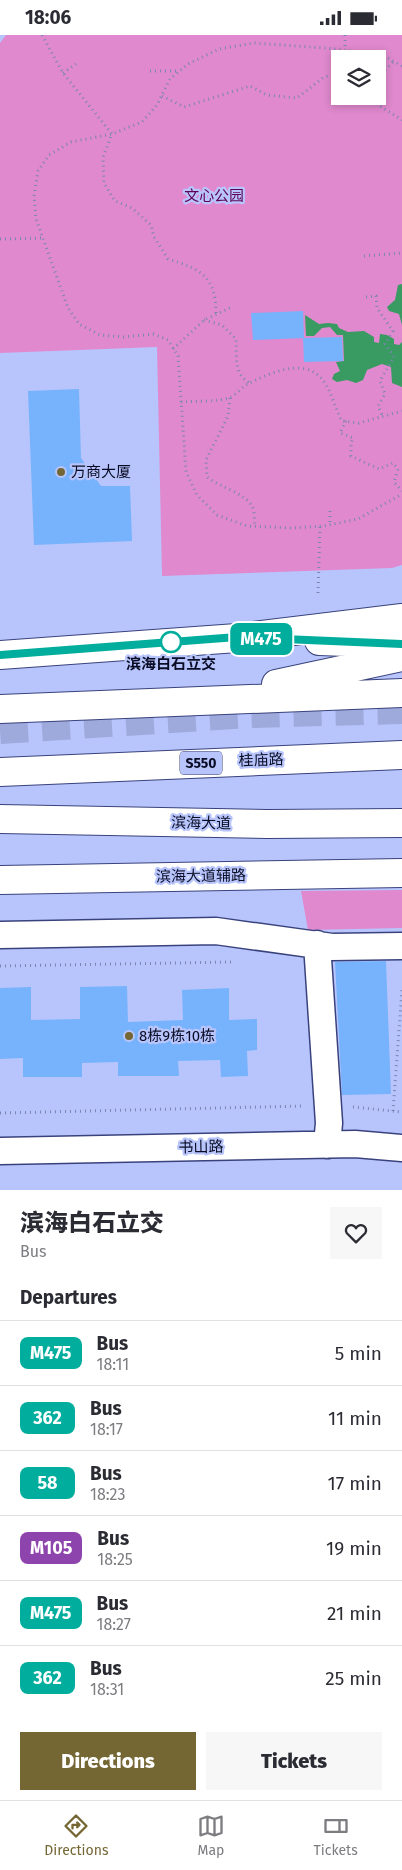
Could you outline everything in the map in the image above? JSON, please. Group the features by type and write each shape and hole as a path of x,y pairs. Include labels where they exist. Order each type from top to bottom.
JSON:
{"main road":[{"path":"0,655 237,637 402,618"},
{"path":"237,637 402,644"},
{"path":"212,699 402,657"},
{"path":"0,709 212,699 402,693"},
{"name":"桂庙路","path":"0,772 402,755"},
{"name":"滨海大道","path":"0,819 267,824 402,823"},
{"name":"滨海大道辅路","path":"0,880 402,873"}],"street":[{"path":"0,935 216,931 332,947 402,946"},
{"path":"317,944 328,1106 327,1145"},
{"name":"书山路","path":"0,1151 327,1145 402,1149"}],"path":[{"path":"42,35 63,73 112,134"},
{"path":"345,35 345,50 254,43 219,49 188,63 170,79 162,96 142,122 112,134 71,142 49,155 38,171 34,196 36,219 68,308 79,324 100,335 124,337 153,334 168,340 178,356 186,472 197,495 217,515 247,526 292,528 330,525 358,519 402,492 394,482 398,469 393,463 379,469 351,456 353,438 340,433 346,421"},
{"path":"386,57 402,66"},
{"path":"386,69 394,61"},
{"path":"63,73 76,64"},
{"path":"150,71 180,71"},
{"path":"162,96 184,107 250,86 268,95 296,98 324,77 331,75"},
{"path":"378,105 402,120"},
{"path":"112,134 103,157 104,183 114,201 132,208 151,225 154,237 168,259 190,265 208,277 216,298 216,313"},
{"path":"0,239 43,238"},
{"path":"364,256 402,253"},
{"path":"366,297 376,296 377,308 393,331 385,344 394,357 380,381 385,394 378,406 382,417"},
{"path":"173,349 204,321 216,313 232,307"},
{"path":"204,321 222,325 236,339 237,368 242,379 251,383"},
{"path":"181,402 230,398 251,383 281,370 301,368 319,375 329,389 334,407 342,421 359,423 402,411"},
{"path":"230,398 228,416 206,459 207,477 218,486 241,496 252,506 255,526"},
{"path":"330,511 330,525"},
{"path":"318,593 320,526"},
{"path":"0,966 232,962"},
{"path":"393,1111 402,990"},
{"path":"0,1113 328,1106 402,1112"}],"green space":[{"name":"文心公园","path":"6,35 402,35 402,565 392,568 162,576 157,347 0,353 0,43"},
{"path":"402,890 402,928 308,930 301,891"}],"shaded area":[{"path":"402,284 402,325 399,314 389,311 387,307 395,300 398,285"},
{"path":"305,315 319,324 337,324 339,328 348,332 364,331 374,337 374,342 379,343 380,334 394,339 394,344 399,345 402,342 402,387 392,383 391,367 382,364 367,370 363,380 356,383 347,380 337,382 332,379 334,374 340,371 336,362 344,361 343,335 337,335 330,327 322,328 314,336 306,336"}],"building":[{"path":"303,311 304,338 253,340 251,313"},
{"path":"342,337 343,361 304,362 303,338"},
{"name":"万商大厦","path":"79,389 81,458 101,486 130,486 132,541 34,545 28,391"},
{"path":"386,961 391,1094 342,1095 335,962"},
{"name":"8栋9栋10栋","path":"127,986 128,1022 183,1020 182,990 229,988 229,1020 257,1019 257,1050 247,1051 248,1076 221,1077 220,1060 178,1061 179,1076 118,1076 118,1062 82,1063 82,1077 23,1077 23,1058 0,1059 0,988 31,987 31,1020 80,1019 80,987"}],"tunnel":[{"path":"0,730 250,714 402,710"}],"bus line":[{"name":"M475","path":"0,655 237,637 402,644"}],"place":[{"name":"万商大厦","path":"61,472"},
{"name":"滨海白石立交","path":"171,642"},
{"name":"8栋9栋10栋","path":"129,1036"}]}
